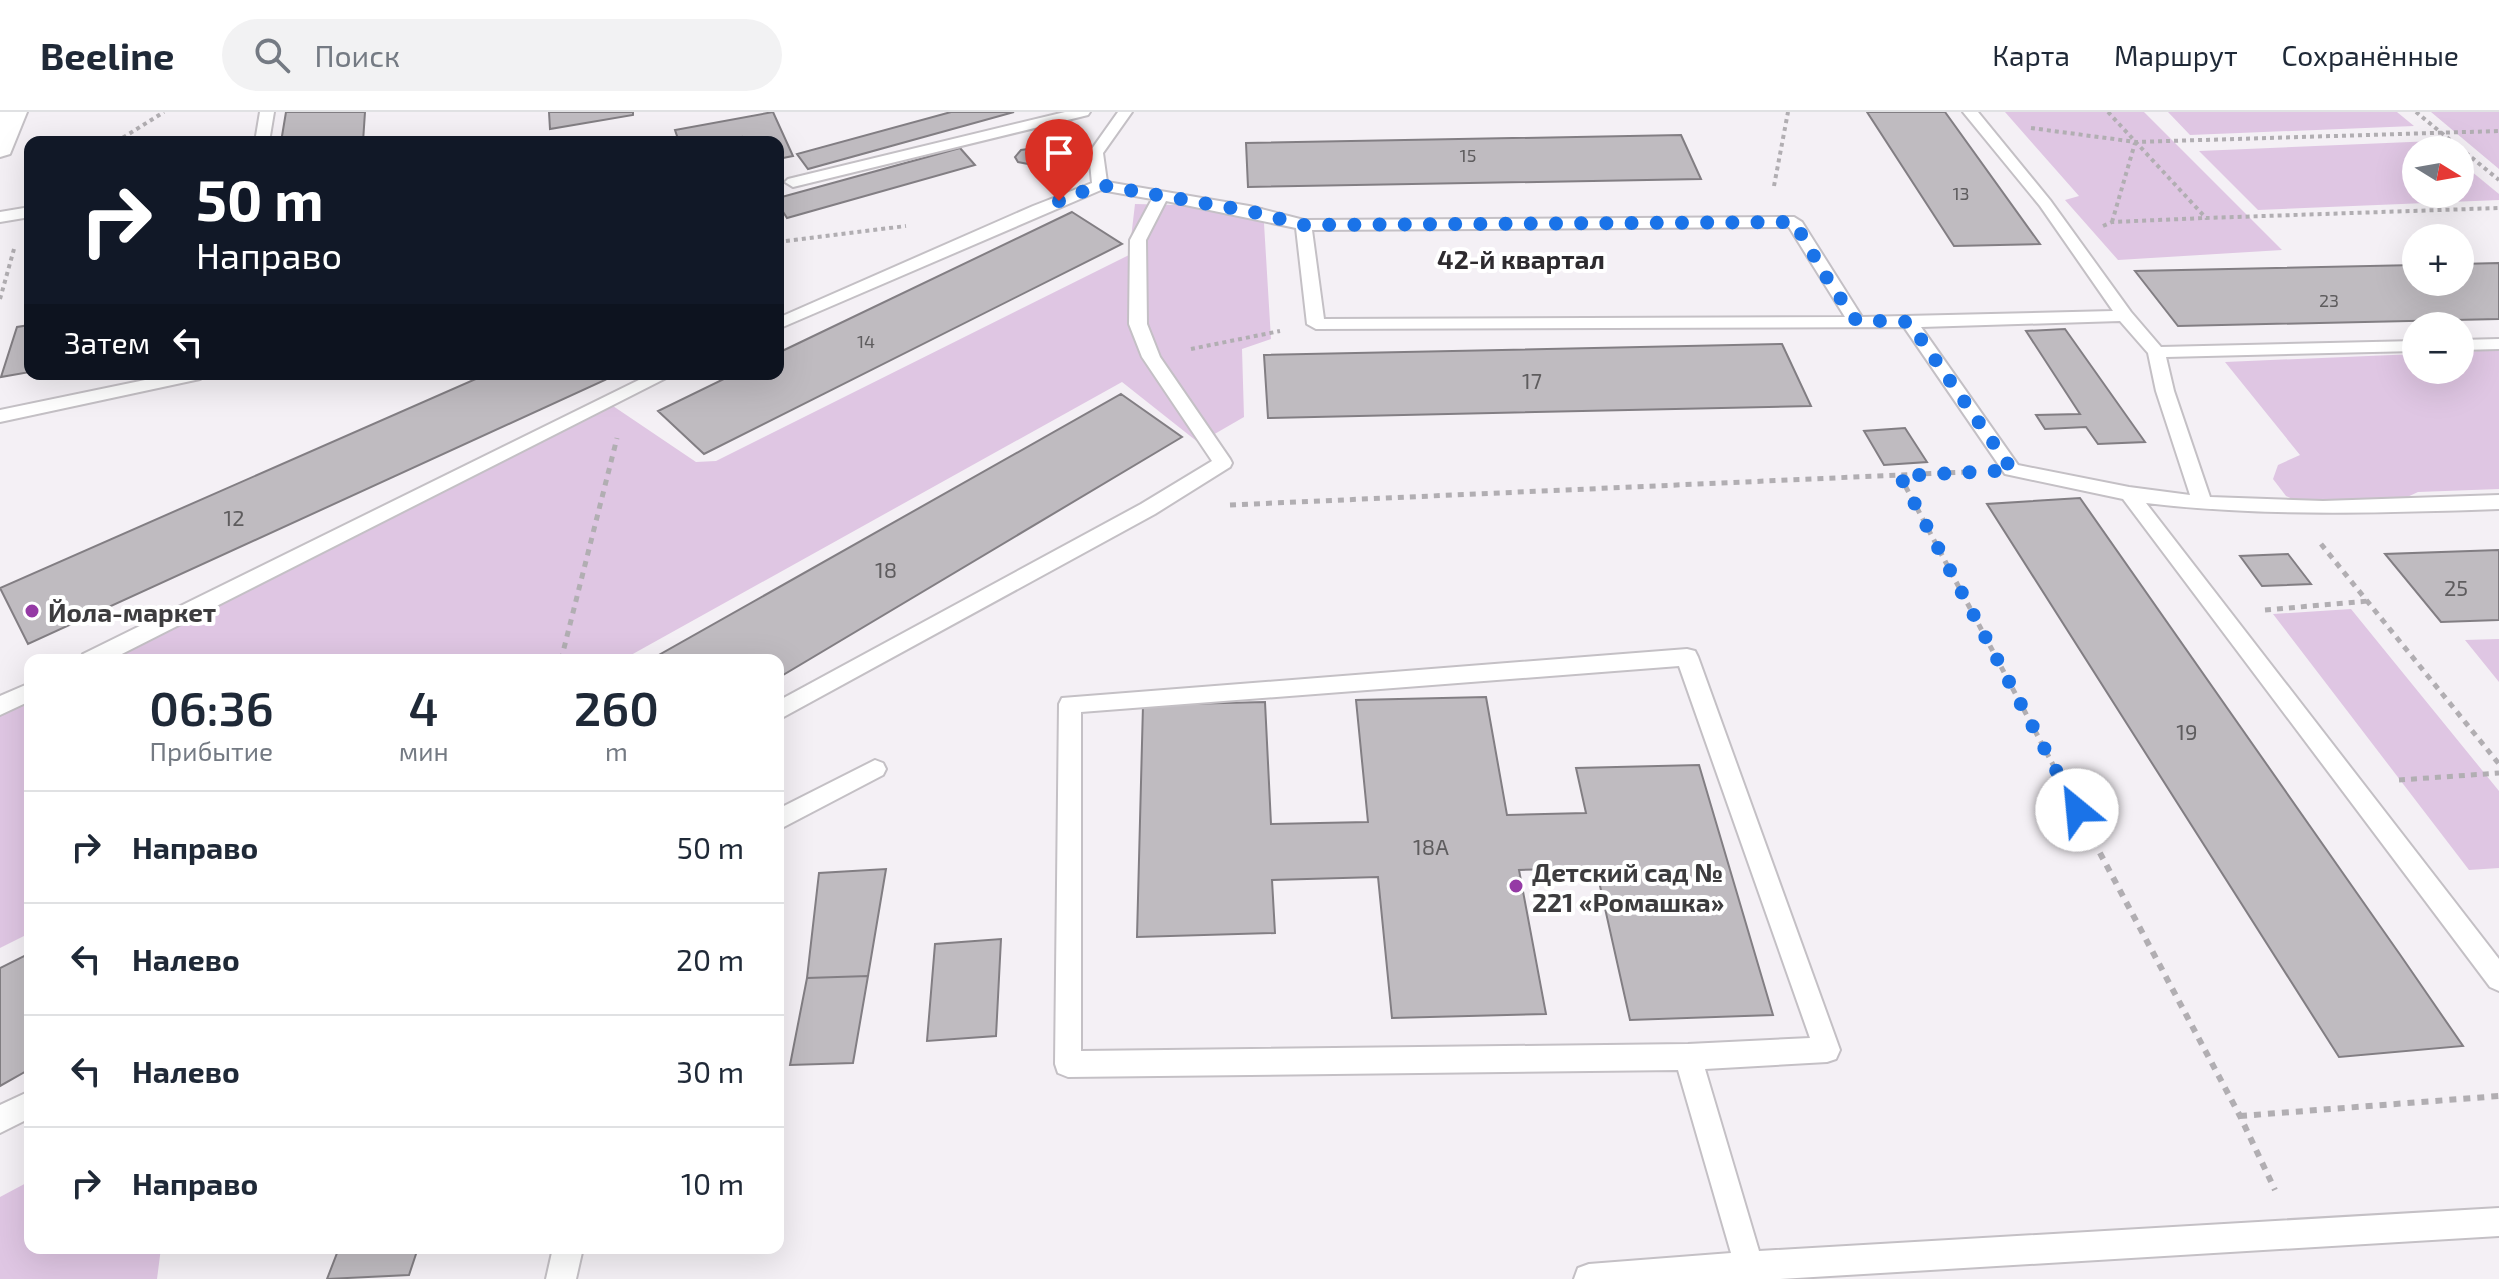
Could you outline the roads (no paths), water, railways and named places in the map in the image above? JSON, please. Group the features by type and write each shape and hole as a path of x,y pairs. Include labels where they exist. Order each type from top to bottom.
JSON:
{"main road":[{"path":"0,148 13,112"}],"lane":[{"path":"263,136 267,112"},
{"path":"793,182 1083,112"},
{"path":"1100,185 1096,153 1125,112"},
{"path":"1970,112 2071,239 2125,316 2156,352 2165,391 2202,503"},
{"path":"784,321 1038,209 1100,185 1304,225 1794,222 1831,285 1856,320"},
{"path":"784,708 1148,509 1223,463 1151,357 1138,324 1138,240 1162,195"},
{"path":"0,217 24,213"},
{"path":"1304,225 1316,324 1909,322 2125,316"},
{"path":"1909,322 2012,470 2129,494 2202,503 2291,507 2499,502"},
{"path":"2474,345 2499,344"},
{"path":"2156,352 2402,346"},
{"path":"0,416 171,380"},
{"path":"103,654 652,380"},
{"path":"2129,494 2499,979"},
{"path":"1687,657 1827,1050 1688,1057 1068,1064 1070,704 1687,657"},
{"path":"0,706 24,694"},
{"path":"784,817 875,769"},
{"path":"1688,1057 1752,1273"},
{"path":"0,1120 24,1107"},
{"path":"1589,1279 1752,1273 2499,1222"},
{"path":"561,1279 567,1254"}],"place":[{"name":"Йола-маркет","path":"32,611"},
{"name":"Детский сад № 221 «Ромашка»","path":"1516,886"}],"district":[{"name":"42-й квартал","path":"1521,258"}]}
